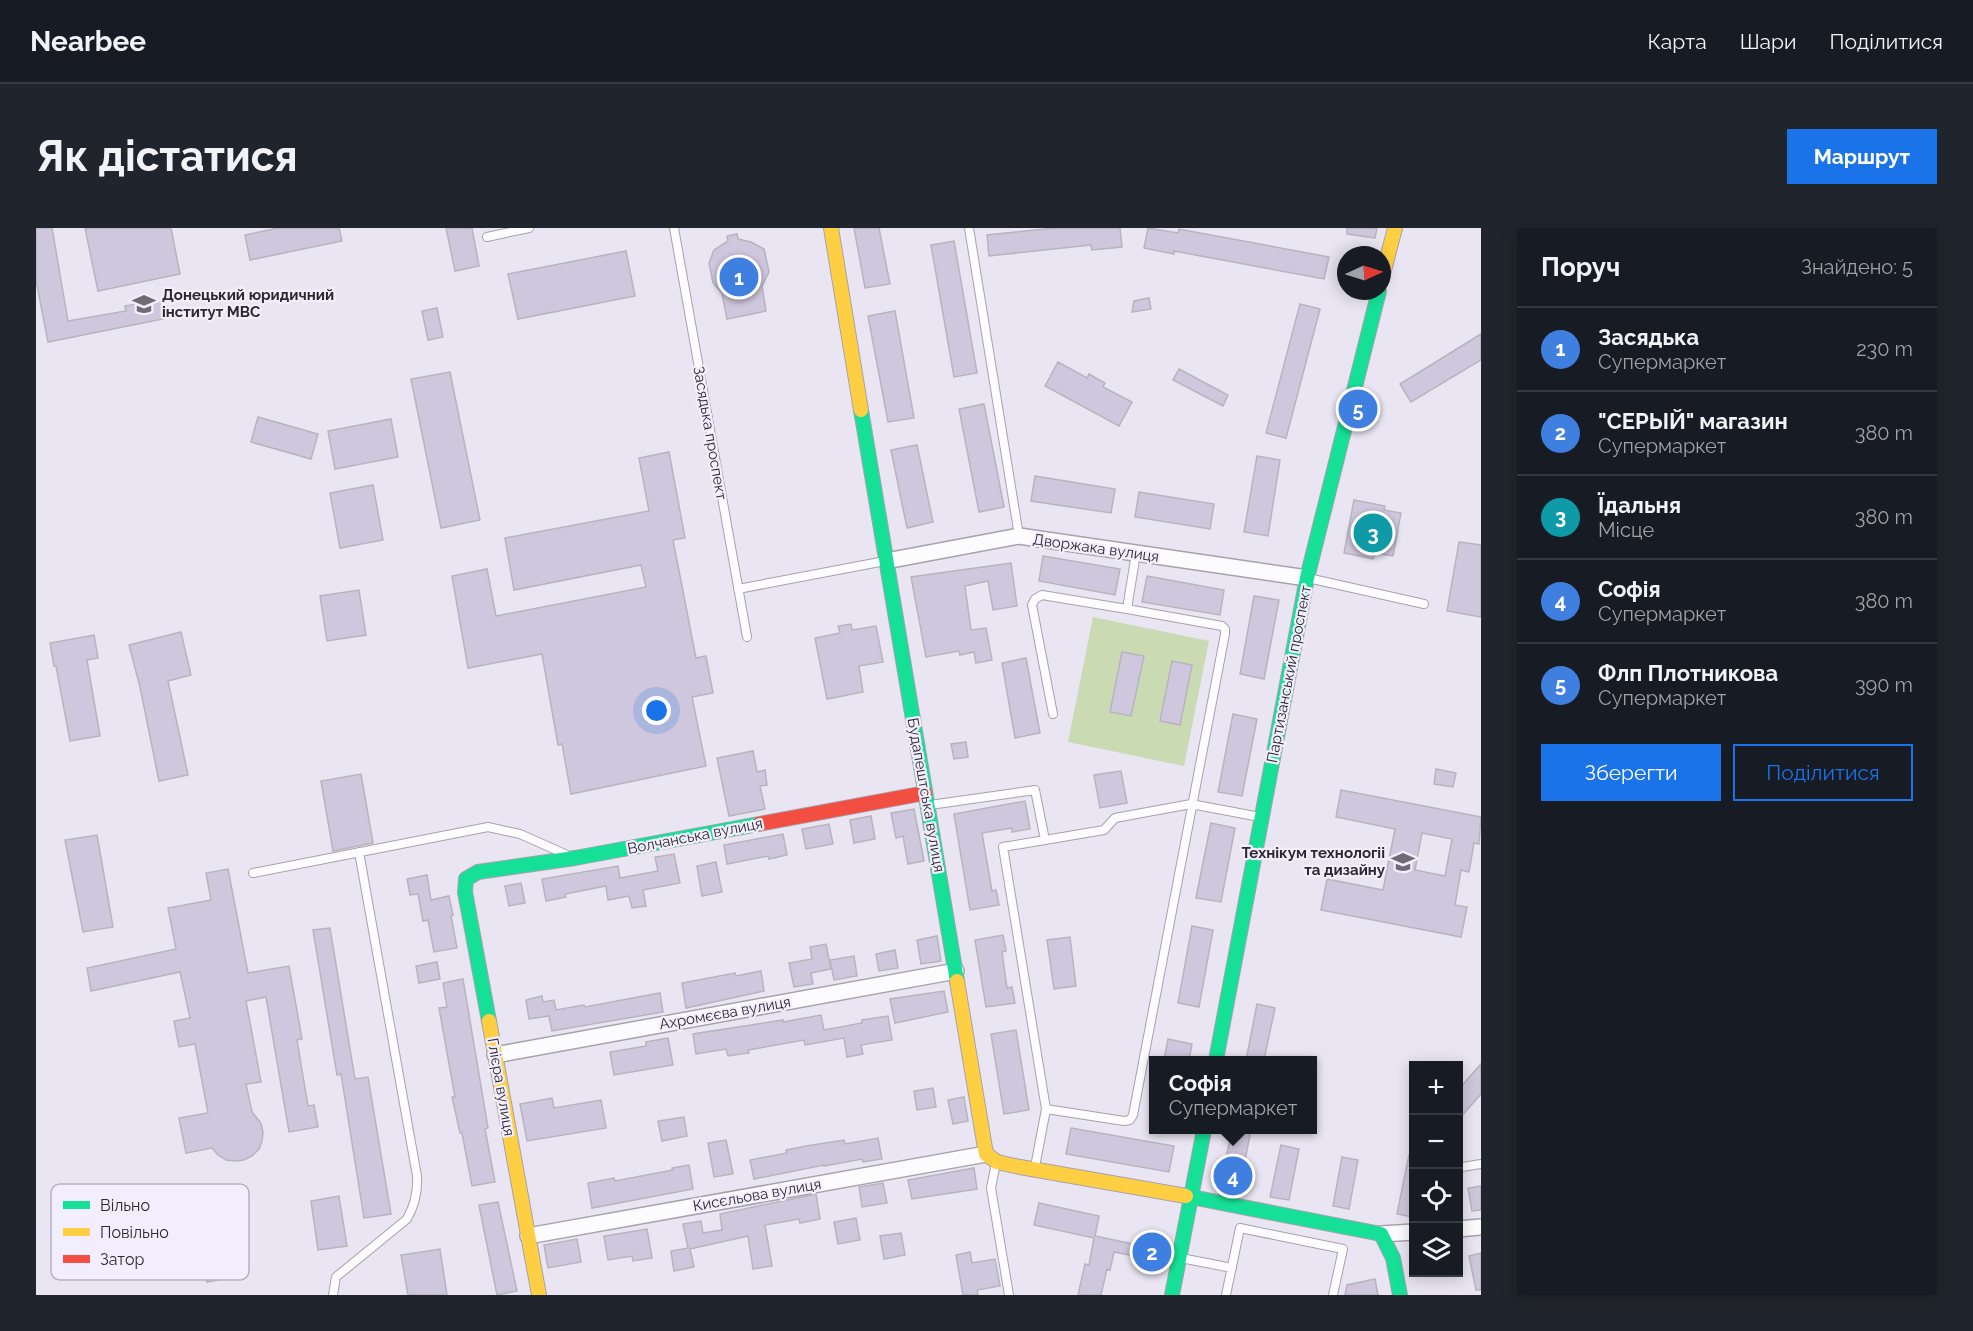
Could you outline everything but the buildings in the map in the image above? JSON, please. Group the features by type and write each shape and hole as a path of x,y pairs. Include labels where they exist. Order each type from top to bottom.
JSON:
{"street":[{"name":"Будапештська вулиця","path":"831,228 926,799 991,1158"},
{"path":"1390,246 1395,228"},
{"name":"Партизанський проспект","path":"1217,1056 1307,578 1377,300"},
{"name":"Дворжака вулиця","path":"886,561 1019,536 1307,578"},
{"name":"Волчанська вулиця","path":"466,879 478,872 926,799"},
{"name":"Глієра вулиця","path":"466,879 465,892 539,1295"},
{"name":"Ахромєєва вулиця","path":"495,1055 956,971"},
{"path":"1172,1295 1203,1134"},
{"path":"991,1158 1035,1169 1381,1234 1409,1232"},
{"name":"Кисєльова вулиця","path":"528,1236 991,1158"},
{"path":"1463,1229 1481,1227"},
{"path":"1381,1234 1393,1258 1400,1295"}],"lane":[{"path":"487,237 529,228"},
{"name":"Засядька проспект","path":"674,228 747,637"},
{"path":"969,228 1019,536"},
{"path":"1127,609 1136,553"},
{"path":"738,589 886,561"},
{"path":"1307,578 1424,604"},
{"path":"1046,1109 1124,1121 1130,1120 1133,1115 1225,629 1222,626 1042,595 1035,599 1032,605 1053,714"},
{"path":"926,799 1035,790 1045,840"},
{"path":"1035,1169 1046,1109 1002,847 1104,830 1115,818 1191,804 1262,818"},
{"path":"253,873 488,827 520,834 575,858"},
{"path":"333,1295 336,1277 408,1219 418,1189 359,852"},
{"path":"991,1158 991,1188 1009,1295"},
{"path":"1459,1169 1481,1164"},
{"path":"1226,1295 1240,1228 1343,1249 1333,1295"},
{"path":"1179,1257 1232,1268"}],"green space":[{"path":"1093,617 1209,641 1184,766 1068,742"}],"traffic: fast":[{"path":"1217,1056 1307,578 1377,300"},
{"path":"861,410 957,981"},
{"path":"489,1021 465,892 466,879 478,872 575,858 759,824"},
{"path":"1172,1295 1203,1134"},
{"path":"1186,1196 1381,1234 1393,1258 1400,1295"}],"traffic: slow":[{"path":"831,228 861,410"},
{"path":"1390,246 1395,228"},
{"path":"957,981 986,1154 997,1162 1020,1167 1186,1196"},
{"path":"489,1021 539,1295"}],"traffic: jam":[{"path":"759,824 925,793"}],"place":[{"name":"Засядька","path":"739,277"},
{"name":"Донецький юридичний інститут МВС","path":"144,304"},
{"name":"Флп Плотникова","path":"1358,409"},
{"name":"Їдальня","path":"1373,533"},
{"name":"Технікум технологіі та дизайну","path":"1403,862"},
{"name":"Софія","path":"1233,1176"},
{"name":"\"СЕРЫЙ\" магазин","path":"1152,1252"}]}
